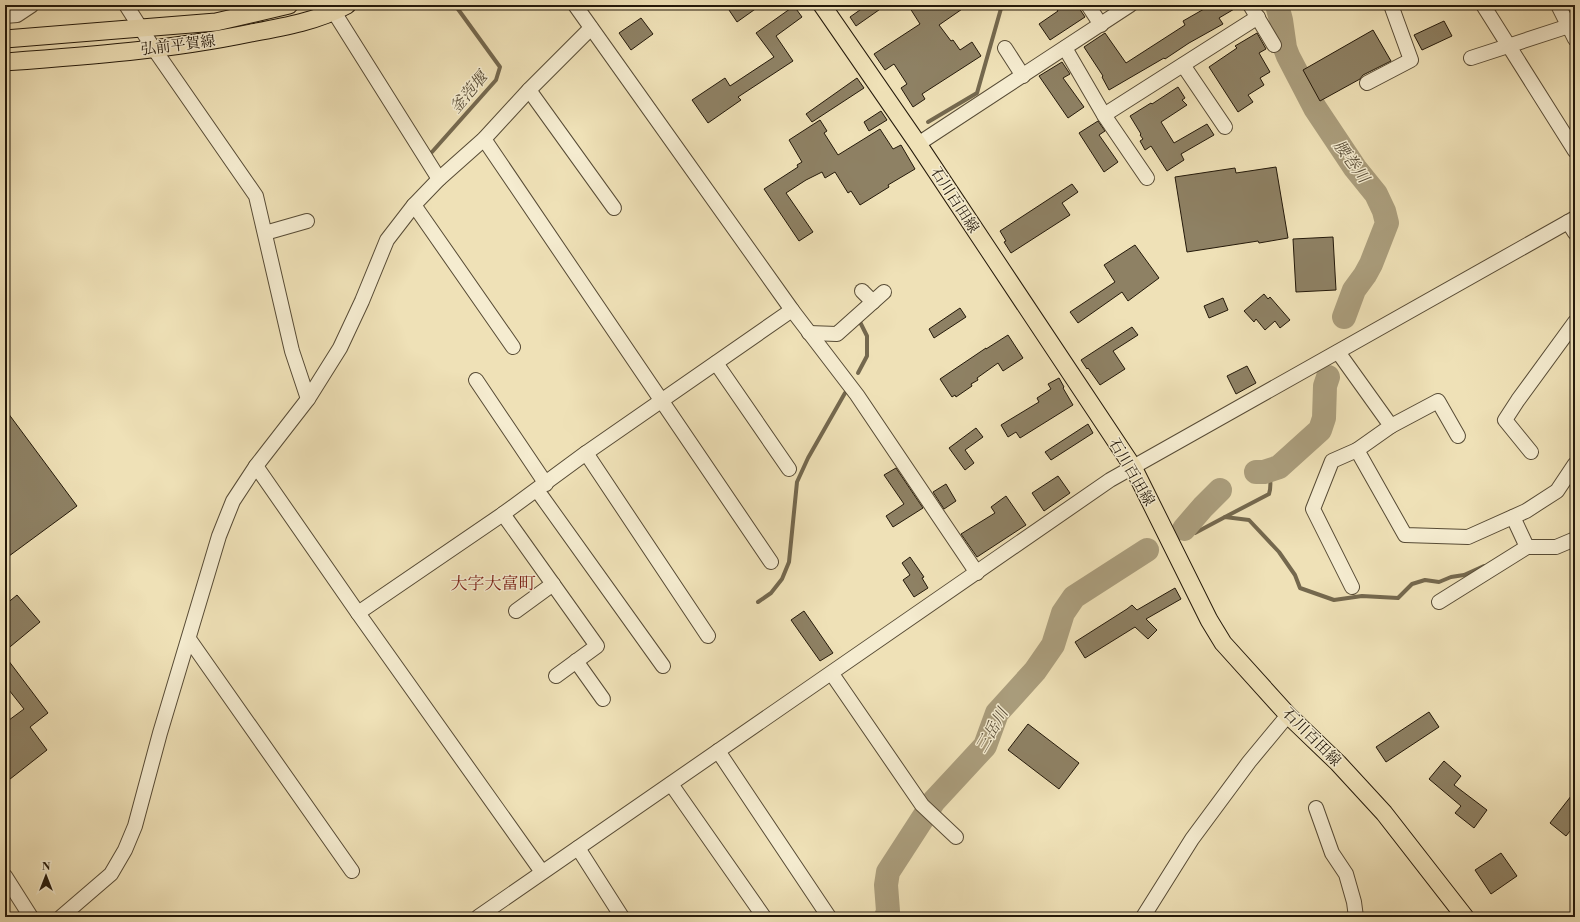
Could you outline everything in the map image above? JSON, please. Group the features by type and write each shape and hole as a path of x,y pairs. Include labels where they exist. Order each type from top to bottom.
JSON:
{"main road":[{"name":"弘前平賀線","path":"5,39 216,22 289,5"},
{"name":"石川百田線","path":"822,5 918,144 1133,467 1206,614 1223,643 1288,715 1338,763 1384,813 1465,917"},
{"name":"弘前平賀線","path":"5,62 154,49 219,40 284,27 340,8"}],"street":[{"path":"5,16 17,15 32,5"},
{"path":"126,5 154,49 256,196 292,351 308,398"},
{"path":"575,5 792,310 857,395 977,573"},
{"path":"1088,5 1101,25"},
{"path":"918,144 1130,5"},
{"path":"1250,5 1274,45"},
{"path":"1367,83 1411,60 1391,5"},
{"path":"1484,5 1575,151"},
{"path":"1471,58 1508,45 1572,33 1558,5"},
{"path":"340,8 439,179"},
{"path":"1104,115 1258,18"},
{"path":"61,917 111,874 125,850 135,826 160,733 219,536 233,501 256,466 308,398 340,348 362,301 387,240 414,205 439,179 484,139 529,90 591,28"},
{"path":"1005,48 1023,76"},
{"path":"1065,48 1104,115 1147,178"},
{"path":"1183,65 1225,127"},
{"path":"529,90 614,208"},
{"path":"484,139 771,562"},
{"path":"414,205 513,347"},
{"path":"265,233 307,221"},
{"path":"478,917 832,674 1110,480 1338,352 1573,224"},
{"path":"862,291 873,302"},
{"path":"810,333 836,334 884,292"},
{"path":"358,613 503,514 586,453 792,310"},
{"path":"1531,452 1505,420 1575,322"},
{"path":"1338,352 1391,426"},
{"path":"716,363 789,469"},
{"path":"476,380 541,487 664,666"},
{"path":"1352,587 1313,509 1332,461 1356,450 1391,426 1438,401 1458,436"},
{"path":"1356,450 1406,535 1468,537 1526,511 1557,491 1575,464"},
{"path":"586,453 708,636"},
{"path":"256,466 358,613 542,872"},
{"path":"503,514 597,646 556,676"},
{"path":"1513,517 1526,544"},
{"path":"1439,602 1526,544 1556,547 1575,539"},
{"path":"516,611 553,584"},
{"path":"189,639 352,871"},
{"path":"576,661 603,699"},
{"path":"832,674 922,805 956,838"},
{"path":"1143,917 1192,839 1249,762 1288,715"},
{"path":"718,751 829,917"},
{"path":"670,784 764,917"},
{"path":"1316,808 1332,853 1346,874 1354,902 1356,917"},
{"path":"578,848 622,917"},
{"path":"5,876 31,917"}],"building":[{"path":"736,5 761,5 737,22 729,10"},
{"path":"867,5 886,5 856,26 850,17"},
{"path":"908,5 968,5 939,25 960,50 972,42 981,56 922,94 925,99 913,107 901,88 907,84 894,64 885,70 874,54 920,24"},
{"path":"1054,5 1077,5 1085,17 1050,40 1039,24 1058,11"},
{"path":"1211,5 1241,5 1219,18 1223,24 1189,43 1165,59 1164,58 1109,90 1102,77 1103,76 1084,47 1105,33 1126,63 1185,25 1183,21"},
{"path":"794,6 802,17 776,36 793,61 738,97 741,100 708,123 692,100 725,78 730,86 774,57 756,33"},
{"path":"641,18 653,34 631,50 619,33"},
{"path":"1444,21 1452,36 1422,50 1414,35"},
{"path":"1373,30 1391,61 1363,75 1360,79 1320,101 1303,70"},
{"path":"1257,33 1266,49 1259,53 1270,72 1260,78 1264,85 1248,95 1253,102 1238,112 1209,67 1237,48 1235,46"},
{"path":"1062,62 1070,74 1063,78 1084,107 1068,118 1039,76"},
{"path":"857,78 864,88 812,122 806,114"},
{"path":"1178,87 1185,98 1182,100 1187,105 1161,122 1174,143 1207,124 1214,135 1181,154 1184,160 1167,171 1151,146 1145,150 1140,141 1143,139 1140,135 1141,134 1130,116"},
{"path":"881,111 887,120 869,131 864,122"},
{"path":"820,120 827,131 824,133 838,155 880,129 893,149 901,145 915,169 888,185 889,187 860,205 851,191 848,193 835,172 825,178 822,172 806,180 786,193 813,232 799,241 764,189 798,167 797,165 802,162 789,140"},
{"path":"1098,121 1105,131 1099,135 1118,162 1104,172 1079,133"},
{"path":"1276,167 1288,238 1187,252 1175,177 1235,168 1236,173"},
{"path":"1072,184 1078,192 1062,203 1070,215 1011,253 1004,242 1006,241 1000,231"},
{"path":"1333,237 1336,290 1296,292 1293,239"},
{"path":"1135,245 1159,278 1128,301 1122,292 1078,323 1070,312 1115,282 1104,265"},
{"path":"1264,294 1268,299 1270,297 1290,320 1280,328 1275,321 1265,330 1256,319 1254,322 1244,311"},
{"path":"1223,298 1228,310 1209,318 1204,306"},
{"path":"960,308 966,317 934,338 929,329"},
{"path":"1132,327 1138,335 1113,351 1125,369 1100,385 1081,360"},
{"path":"1008,335 1023,358 1003,371 998,363 977,378 978,380 971,384 972,386 956,397 955,395 952,397 940,379"},
{"path":"1247,366 1256,383 1236,394 1227,376"},
{"path":"1059,378 1073,405 1020,438 1016,432 1008,437 1001,425 1039,402 1037,398 1051,389 1048,384"},
{"path":"5,409 77,506 5,559"},
{"path":"1088,424 1093,433 1051,460 1045,452"},
{"path":"976,428 983,437 965,450 974,463 965,470 949,448"},
{"path":"896,468 923,508 893,527 886,516 904,504 884,475"},
{"path":"1058,476 1070,493 1044,511 1032,493"},
{"path":"946,484 956,501 944,509 933,492"},
{"path":"1006,496 1026,525 977,557 961,534 995,513 991,507"},
{"path":"910,557 924,577 922,578 928,588 914,597 903,580 910,575 902,563"},
{"path":"1175,588 1181,599 1146,619 1157,630 1148,639 1135,627 1085,658 1075,642 1132,605 1137,610"},
{"path":"17,595 40,622 5,651 5,605"},
{"path":"804,611 833,653 820,661 791,620"},
{"path":"5,656 48,713 30,727 47,750 5,783 5,723 24,709 5,685"},
{"path":"1429,712 1439,727 1386,762 1376,747"},
{"path":"1028,724 1079,763 1059,789 1008,750"},
{"path":"1444,761 1461,776 1454,785 1487,810 1474,828 1455,813 1461,806 1429,779"},
{"path":"1575,791 1575,825 1566,836 1550,823"},
{"path":"1501,853 1517,876 1491,894 1475,870"}],"waterway":[{"name":"釜萢堰","path":"432,152 496,80 500,67 455,5"},
{"path":"928,122 977,93 1002,5"},
{"name":"腰巻川","path":"1277,5 1285,48 1288,56 1315,108 1355,168 1376,194 1384,211 1387,223 1371,264 1354,290 1344,317"},
{"path":"858,373 867,356 867,336 860,322"},
{"name":"腰巻川","path":"1256,472 1264,472 1279,467 1320,430 1324,418 1325,386 1328,377"},
{"path":"758,602 771,593 782,579 789,562 797,482 808,458 845,393"},
{"path":"1225,517 1269,494 1271,471"},
{"name":"腰巻川","path":"1184,529 1220,490"},
{"path":"1195,533 1225,517 1249,520 1279,552 1295,575 1300,588 1334,600 1362,596 1398,598 1412,584 1425,580 1439,582 1451,577 1464,575 1484,566"},
{"name":"三岳川","path":"886,917 888,911 886,885 888,872 934,801 985,746 997,713 1035,671 1053,645 1063,613 1074,597 1147,550"}],"district":[{"name":"大字大富町","path":"493,583"}]}
